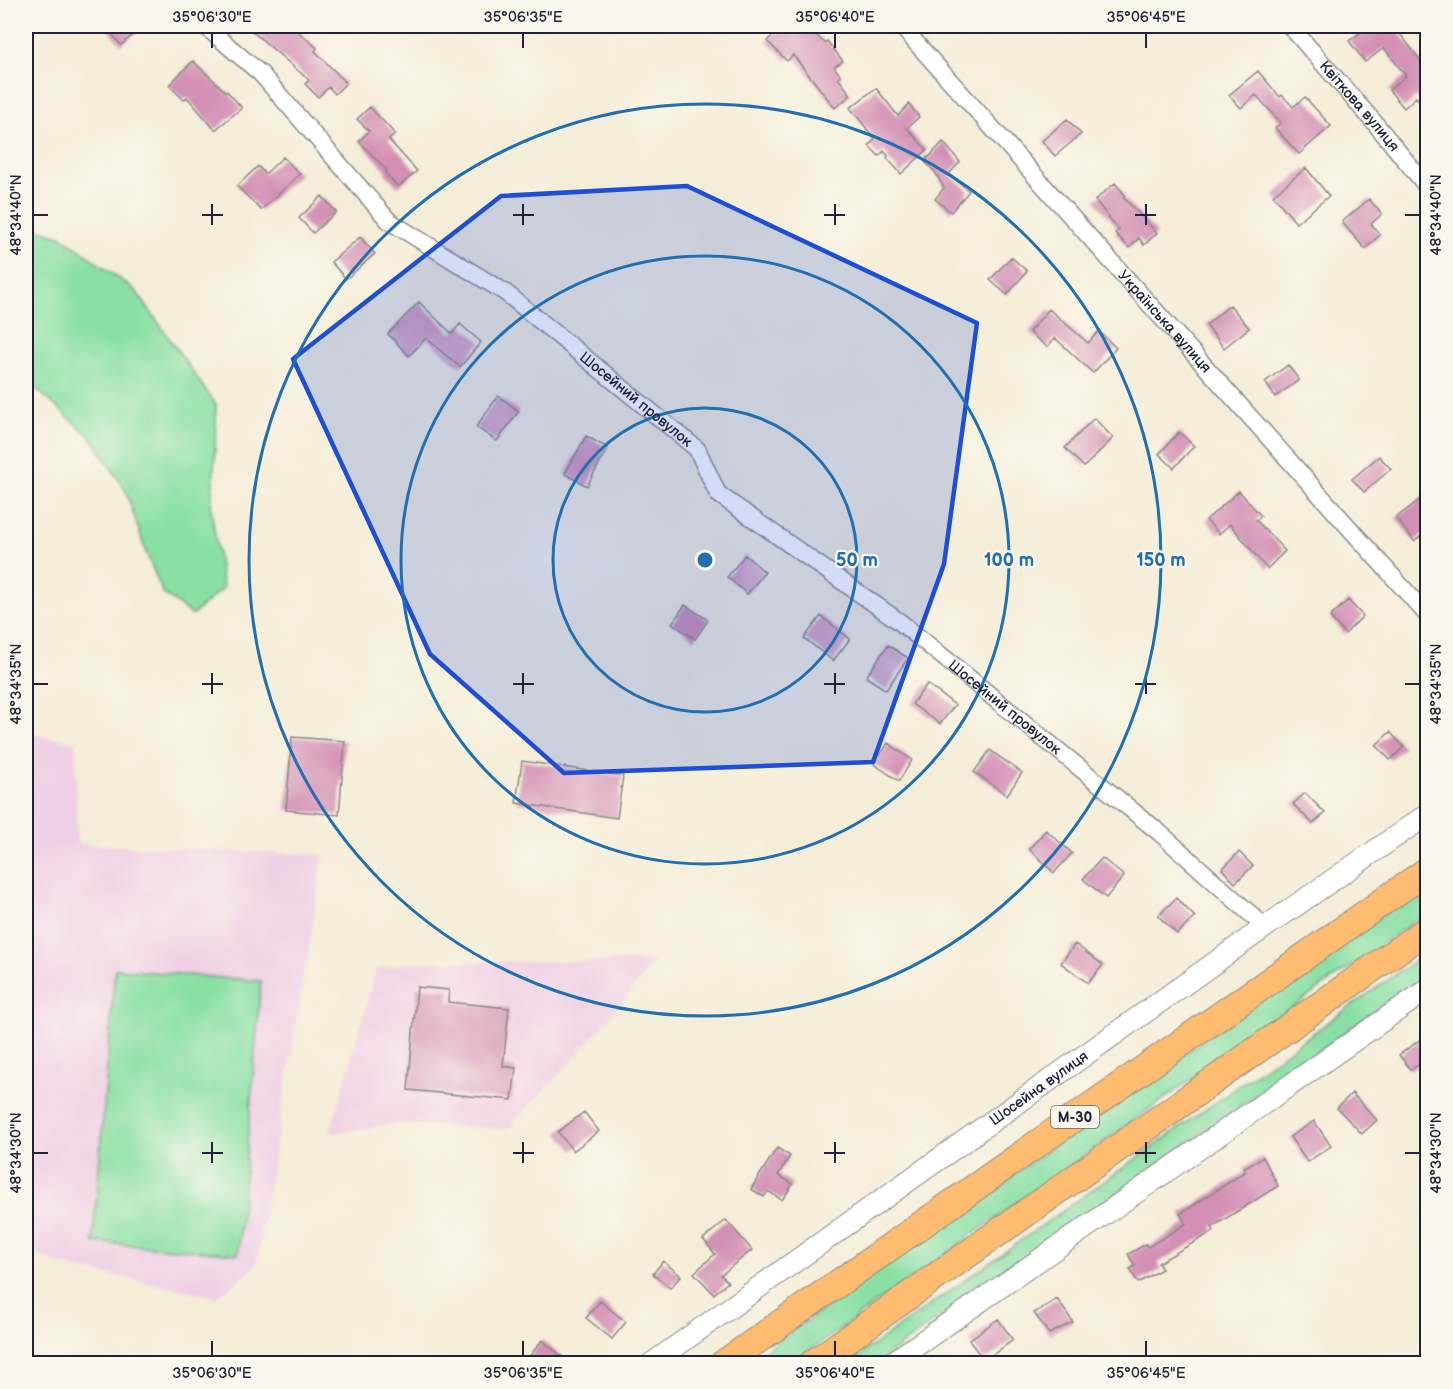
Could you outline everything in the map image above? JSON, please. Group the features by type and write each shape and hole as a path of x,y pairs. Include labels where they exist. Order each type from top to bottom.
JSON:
{"highway":[{"name":"М-30","path":"723,1364 1428,870"},
{"path":"812,1364 1428,929"}],"street":[{"name":"Шосейний провулок","path":"205,26 261,74 389,221 506,293 697,448 718,494 900,622 1160,833 1264,927"},
{"name":"Українська вулиця","path":"901,26 1428,616"},
{"name":"Квіткова вулиця","path":"1290,26 1428,188"},
{"name":"Шосейна вулиця","path":"651,1364 1264,927 1428,814"},
{"path":"890,1364 1428,989"}],"highlighted area":[{"path":"687,186 977,323 944,564 873,762 564,773 430,654 293,359 501,196"}],"shaded area":[{"path":"26,733 76,742 77,844 324,855 256,1267 217,1297 57,1264 26,1247"},
{"path":"655,961 593,1037 508,1129 400,1123 330,1134 376,970 412,962"}],"green space":[{"path":"26,226 61,236 136,291 216,405 211,508 223,588 192,615 163,593 146,552 126,491 92,438 26,380"},
{"path":"1427,882 1427,912 792,1363 746,1364"},
{"path":"1427,952 1427,974 876,1363 847,1364"},
{"path":"115,969 261,981 238,1254 93,1242"}],"building":[{"path":"105,26 144,26 121,45"},
{"path":"246,26 292,26 317,48 315,51 346,83 335,94 329,87 318,97 305,84 309,80"},
{"path":"782,26 806,26 825,43 827,41 843,61 834,67 841,76 838,78 851,95 835,108 793,55 787,61 767,41"},
{"path":"1370,26 1394,26 1428,70 1428,110 1416,97 1404,108 1389,90 1406,76 1384,48 1365,62 1349,41"},
{"path":"193,61 227,91 242,108 215,130 187,97 184,100 169,85"},
{"path":"1258,71 1280,97 1282,95 1293,107 1305,97 1331,126 1299,154 1275,128 1281,123 1256,95 1241,108 1229,95"},
{"path":"876,88 898,116 909,104 919,117 907,128 927,150 901,174 884,151 879,156 869,146 875,139 850,108"},
{"path":"370,107 395,134 389,140 417,171 398,187 385,173 387,171 359,141 369,131 357,119"},
{"path":"1067,119 1081,134 1055,156 1042,141"},
{"path":"943,142 960,162 949,174 969,191 951,212 935,199 944,188 935,172 925,162 928,159 926,157 929,157"},
{"path":"283,157 300,174 261,210 237,186 258,166 265,174"},
{"path":"1306,168 1329,196 1296,223 1273,195"},
{"path":"1115,183 1125,195 1123,197 1157,233 1144,245 1139,238 1129,248 1115,233 1119,230 1095,200"},
{"path":"322,196 336,212 313,233 299,218"},
{"path":"1369,199 1382,214 1371,224 1380,235 1365,249 1342,222"},
{"path":"360,237 375,254 346,279 331,262"},
{"path":"1011,257 1027,271 1007,295 990,280"},
{"path":"419,302 452,334 460,324 481,342 460,367 426,338 409,356 388,334"},
{"path":"1230,305 1249,328 1224,348 1206,325"},
{"path":"1049,309 1088,343 1099,331 1116,348 1093,373 1055,338 1047,347 1029,332"},
{"path":"1288,365 1299,380 1275,397 1265,382"},
{"path":"498,396 519,411 497,441 476,427"},
{"path":"1094,418 1113,438 1084,467 1065,448"},
{"path":"1179,432 1194,446 1174,468 1159,454"},
{"path":"586,436 608,448 587,486 565,474"},
{"path":"1379,456 1391,469 1364,492 1352,479"},
{"path":"1239,491 1261,516 1256,520 1285,551 1267,569 1230,524 1219,534 1206,520"},
{"path":"1428,493 1428,531 1414,541 1396,518"},
{"path":"745,555 765,572 747,594 727,577"},
{"path":"1348,600 1363,616 1345,634 1330,617"},
{"path":"685,605 708,620 695,639 672,623"},
{"path":"821,616 850,639 833,661 804,638"},
{"path":"888,645 908,658 886,690 866,677"},
{"path":"927,684 955,705 940,724 912,704"},
{"path":"1390,732 1404,747 1390,760 1376,745"},
{"path":"292,737 345,741 339,815 286,810"},
{"path":"888,743 912,760 899,781 874,764"},
{"path":"990,750 1022,773 1007,795 974,772"},
{"path":"522,761 623,776 617,818 516,803"},
{"path":"1305,793 1325,813 1313,824 1293,804"},
{"path":"1046,830 1072,853 1054,873 1029,849"},
{"path":"1239,852 1253,866 1235,883 1222,869"},
{"path":"1102,858 1124,876 1106,898 1083,879"},
{"path":"1176,898 1195,917 1177,934 1158,916"},
{"path":"1075,944 1103,965 1088,983 1061,963"},
{"path":"417,987 449,990 448,1002 509,1008 503,1066 516,1068 512,1100 408,1090"},
{"path":"1428,1034 1428,1058 1411,1070 1399,1055"},
{"path":"1352,1093 1377,1120 1362,1134 1337,1108"},
{"path":"584,1112 599,1131 573,1151 558,1132"},
{"path":"1314,1121 1331,1146 1307,1162 1290,1137"},
{"path":"777,1148 790,1156 778,1175 793,1184 782,1200 768,1191 764,1197 751,1189"},
{"path":"1263,1157 1278,1186 1212,1227 1214,1231 1158,1263 1162,1269 1138,1283 1130,1269 1135,1266 1128,1254 1146,1244 1148,1247 1186,1224 1180,1214 1245,1172 1243,1168"},
{"path":"726,1220 752,1250 721,1275 728,1282 714,1294 694,1273 715,1254 703,1239"},
{"path":"663,1261 681,1276 670,1288 653,1274"},
{"path":"1057,1299 1073,1322 1049,1334 1034,1313"},
{"path":"600,1301 626,1322 612,1339 586,1318"},
{"path":"998,1319 1013,1340 984,1361 969,1340"},
{"path":"542,1340 571,1364 539,1364 530,1356"}]}
